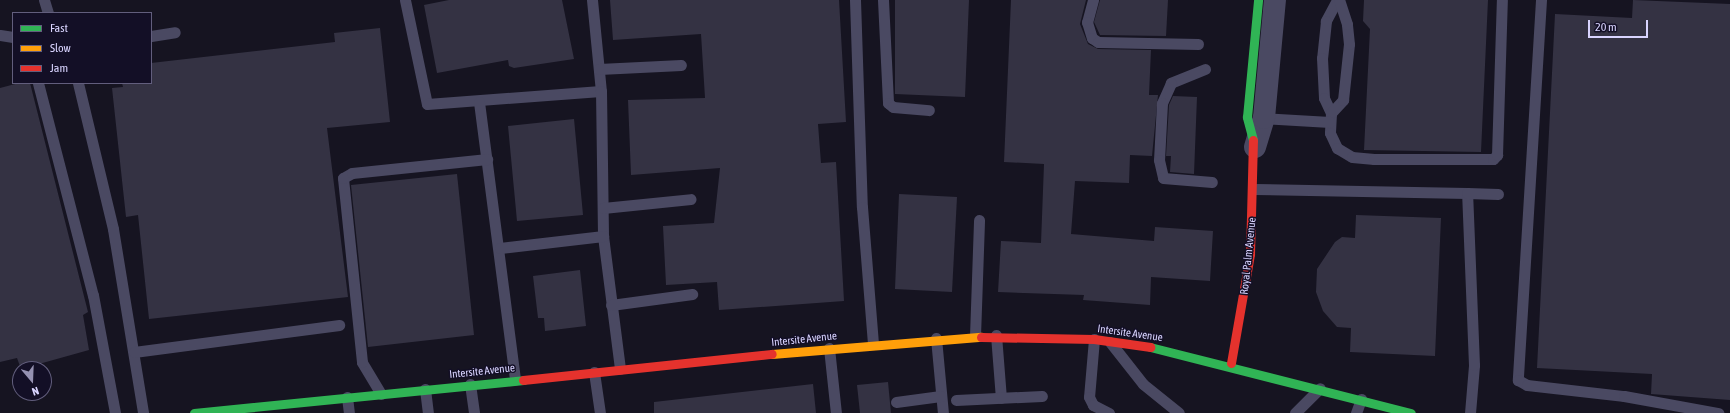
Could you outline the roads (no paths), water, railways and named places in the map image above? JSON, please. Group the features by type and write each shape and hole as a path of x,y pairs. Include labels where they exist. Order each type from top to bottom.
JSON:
{"street":[{"name":"Royal Palm Avenue","path":"1231,363 1245,293 1254,189 1258,0"},
{"name":"Royal Palm Avenue","path":"1256,118 1275,0"},
{"name":"Intersite Avenue","path":"194,413 829,348 936,338 996,335 1094,339 1231,363 1362,399 1403,412"}],"lane":[{"path":"44,0 48,12"},
{"path":"405,0 425,102 432,105 601,91"},
{"path":"592,0 601,91 603,236 620,370"},
{"path":"855,0 862,207 873,344"},
{"path":"883,0 888,102 893,107 929,110"},
{"path":"1093,0 1087,22 1092,38 1098,42 1198,44"},
{"path":"1331,117 1343,100 1347,64 1347,24 1338,0"},
{"path":"1338,0 1326,21 1322,58 1324,98 1331,117 1333,142 1352,157 1496,157 1502,0"},
{"path":"1541,0 1518,380 1527,386 1624,396 1718,413"},
{"path":"152,36 175,32"},
{"path":"0,35 12,37"},
{"path":"599,69 681,65"},
{"path":"1205,69 1171,83 1162,103 1159,160 1163,178 1212,182"},
{"path":"38,84 93,295 115,413"},
{"path":"78,84 113,229 143,413"},
{"path":"479,102 500,248 515,380"},
{"path":"1256,118 1331,117"},
{"path":"381,394 362,362 343,178 352,172 487,159"},
{"path":"1254,189 1498,194"},
{"path":"1467,193 1474,365 1470,413"},
{"path":"603,208 691,199"},
{"path":"975,336 979,220"},
{"path":"500,248 603,236"},
{"path":"611,305 692,294"},
{"path":"134,352 339,325"},
{"path":"996,335 1001,398"},
{"path":"936,338 943,413"},
{"path":"1094,339 1090,401 1109,413"},
{"path":"1110,341 1142,384 1179,413"},
{"path":"829,348 836,413"},
{"path":"594,372 600,413"},
{"path":"470,384 474,413"},
{"path":"1294,413 1320,388"},
{"path":"425,389 428,413"},
{"path":"896,402 941,396"},
{"path":"956,400 1042,396"},
{"path":"347,397 349,413"},
{"path":"1356,413 1362,399"}]}
